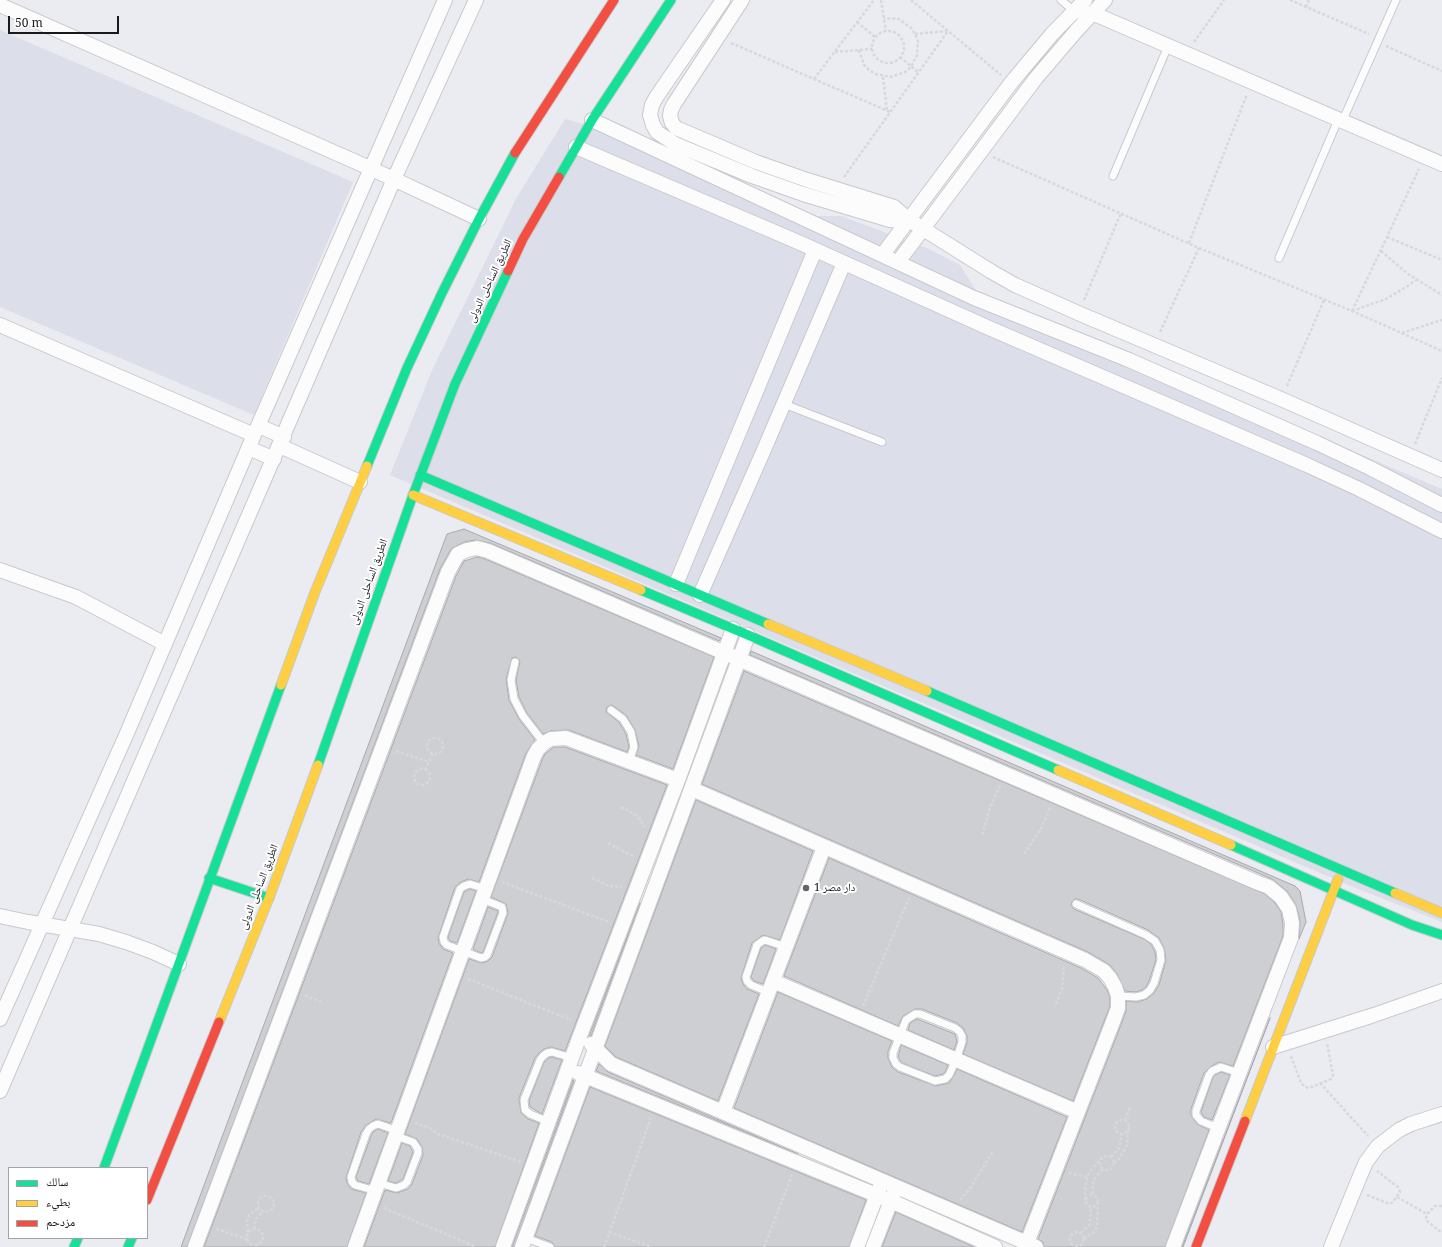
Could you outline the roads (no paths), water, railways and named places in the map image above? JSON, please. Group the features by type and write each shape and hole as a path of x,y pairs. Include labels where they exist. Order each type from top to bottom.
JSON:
{"main road":[{"path":"104,1167 315,592 410,362 479,219 515,153 614,0"},
{"name":"الطريق الساحلى الدولى","path":"148,1198 268,898 320,761 420,475 455,384 520,246 592,120 671,0"},
{"path":"420,475 1442,912"},
{"path":"413,495 748,635 1412,925 1442,935"},
{"path":"1196,1247 1341,870"},
{"path":"209,878 268,898"}],"street":[{"path":"0,1019 41,924 124,741 256,430 445,0"},
{"path":"0,1091 394,179 476,0"},
{"path":"723,0 656,96 650,115 652,125 657,132 675,144 752,176 803,194 890,220 909,220"},
{"path":"742,0 716,37 670,110 672,123 676,128 682,132 756,162 894,207 909,220 1015,285 1442,470"},
{"path":"883,254 1011,82 1085,0"},
{"path":"898,262 1036,78 1092,13 1106,0"},
{"path":"0,5 372,169 479,219"},
{"path":"1074,11 1092,13 1442,164"},
{"path":"652,125 670,116"},
{"path":"592,120 986,303 1129,360 1296,434 1370,468 1442,505"},
{"path":"576,147 798,242 989,328 1359,488 1442,531"},
{"path":"798,242 808,221"},
{"path":"676,584 815,250"},
{"path":"700,595 844,263"},
{"path":"939,305 947,285"},
{"path":"0,325 282,441 360,482"},
{"path":"249,448 274,459"},
{"path":"195,1247 448,572 458,554 467,550 478,548 1256,882 1269,888 1281,897 1289,909 1292,923 1291,938 1173,1247"},
{"path":"0,570 76,597 165,644"},
{"path":"502,1247 584,1025 678,780 733,629"},
{"path":"524,1242 748,635"},
{"path":"355,1247 534,756 538,749 551,739 566,738 678,780"},
{"path":"578,1041 591,1045 611,1064 1031,1245 1078,1112 1118,1008 1118,996 1110,978 1104,971 1085,960 692,789"},
{"path":"723,1112 824,847"},
{"path":"0,916 99,934 153,952 179,964"},
{"path":"771,987 858,1017 1078,1112"},
{"path":"1273,1047 1374,1015 1442,991"},
{"path":"570,1063 586,1076 891,1202 995,1247"},
{"path":"1331,1247 1366,1162 1378,1146 1399,1130 1411,1124 1442,1114"},
{"path":"857,1247 882,1181"},
{"path":"873,1247 896,1187"}],"lane":[{"path":"1061,0 1074,11"},
{"path":"1279,258 1340,120 1396,0"},
{"path":"1113,176 1168,46"},
{"path":"784,404 882,442"},
{"path":"515,662 512,680 514,699 523,716 544,743"},
{"path":"611,710 623,719 631,732 634,747 629,762"},
{"path":"470,884 486,888 502,907 503,913 487,954 485,957 481,958 447,945 443,937 460,889 470,884"},
{"path":"1076,904 1146,935 1155,941 1160,950 1162,960 1150,990 1144,995 1136,997 1118,996"},
{"path":"771,987 751,985 747,981 746,977 757,945 764,940 786,947"},
{"path":"915,1014 920,1014 959,1031 962,1036 962,1042 956,1060 949,1075 945,1079 935,1081 896,1064 893,1058 893,1053 906,1020 915,1014"},
{"path":"549,1122 530,1114 525,1110 524,1100 543,1056 552,1052 570,1063"},
{"path":"1218,1128 1201,1121 1196,1115 1196,1111 1209,1075 1212,1071 1221,1067 1239,1073"},
{"path":"378,1124 397,1134 413,1142 418,1149 418,1153 407,1182 396,1188 375,1192 352,1182 352,1172 369,1129 378,1124"},
{"path":"524,1242 550,1247"}],"place":[{"name":"دار مصر 1","path":"806,888"}]}
